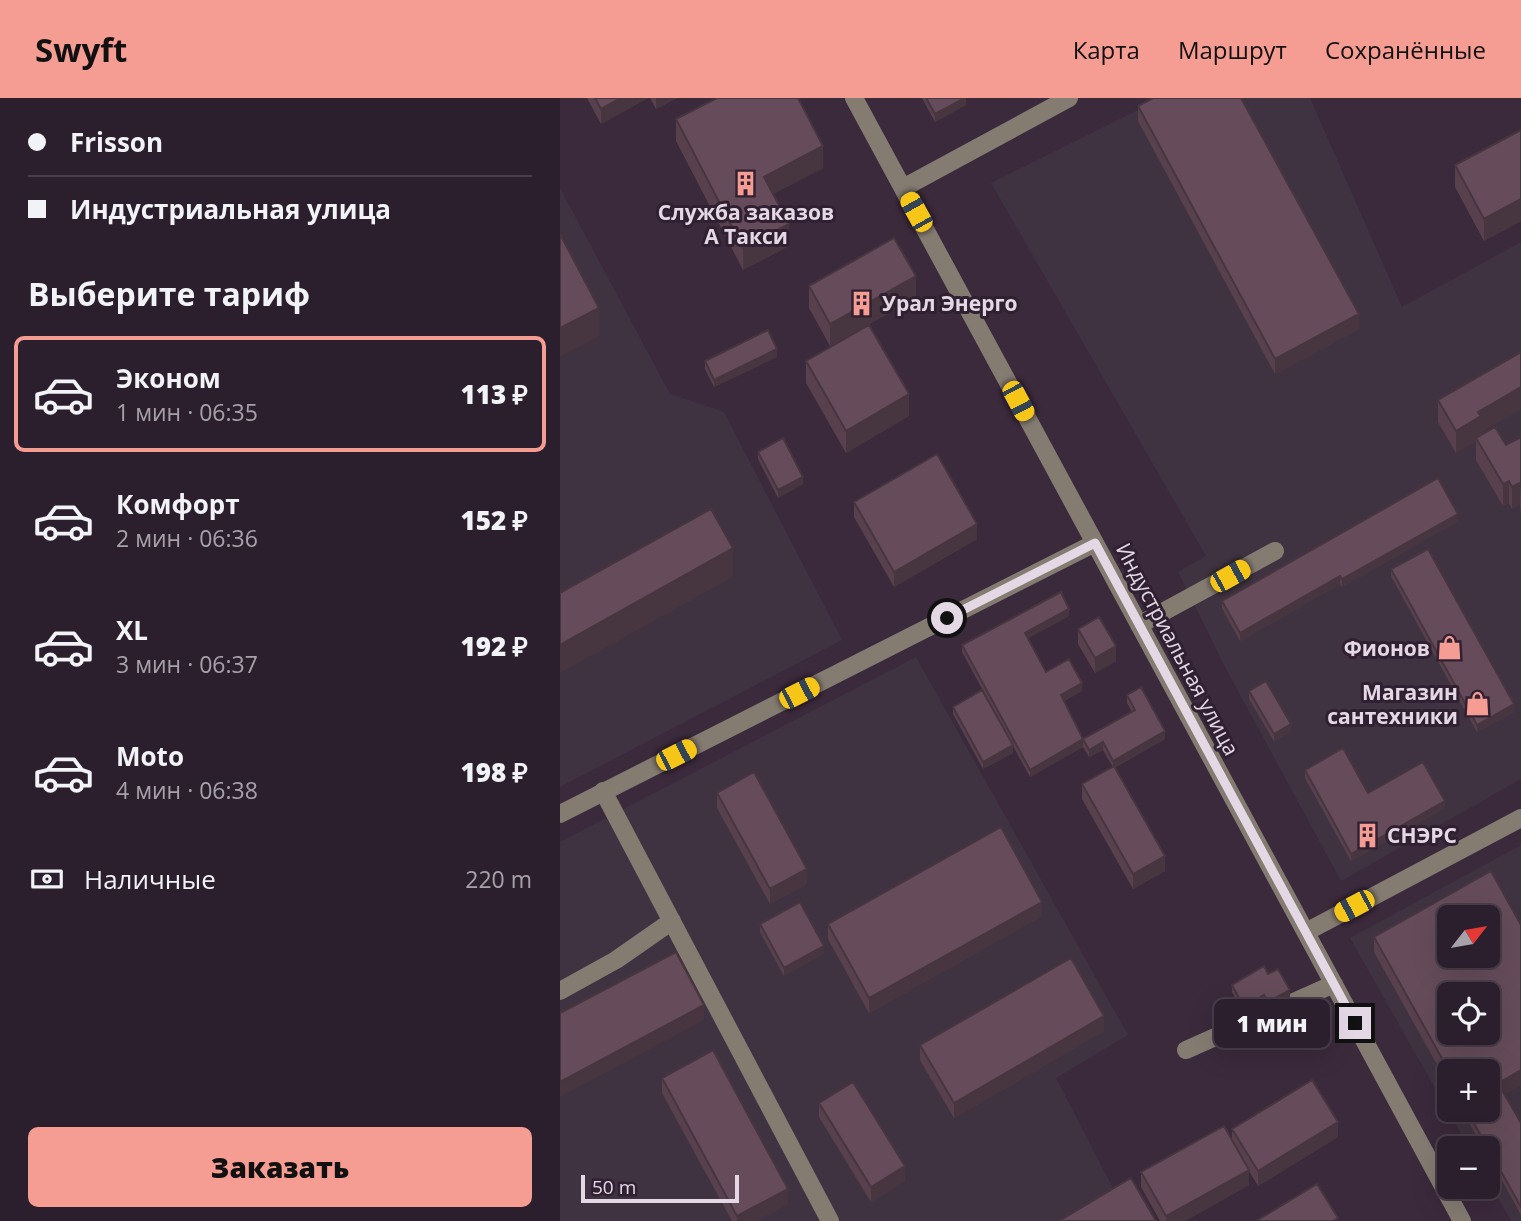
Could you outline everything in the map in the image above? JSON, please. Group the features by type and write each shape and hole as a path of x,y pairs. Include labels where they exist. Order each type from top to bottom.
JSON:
{"street":[{"name":"Индустриальная улица","path":"854,98 1462,1221"},
{"path":"903,188 1069,98"},
{"path":"560,814 1095,543"},
{"path":"1139,625 1275,551"},
{"path":"603,792 830,1221"},
{"path":"1306,932 1521,818"},
{"path":"560,990 616,960 672,921"},
{"path":"1186,1050 1334,984"}],"shaded area":[{"path":"1162,98 1310,98 1402,307 1521,242 1521,779 1341,881 1225,667 1178,572 1206,556 991,183"},
{"path":"560,188 670,394 724,412 842,640 560,787"},
{"path":"916,657 1128,1035 1056,1078 1130,1221 560,1221 560,842"},
{"path":"1521,845 1521,1221 1511,1221 1499,1199 1500,1136 1462,1136 1454,1122 1500,1122 1500,1059 1437,1059 1437,1092 1350,938"}],"building":[{"path":"595,98 621,98 601,109"},
{"name":"Служба заказов А Такси","path":"717,98 798,98 823,146 764,177 789,224 743,248 676,119"},
{"path":"926,98 965,98 935,114"},
{"path":"1153,98 1241,98 1359,314 1275,359 1138,106"},
{"path":"1521,130 1521,199 1484,219 1455,165"},
{"path":"560,234 599,308 560,328"},
{"path":"894,238 916,276 830,324 809,286"},
{"path":"869,325 909,394 846,431 806,361"},
{"path":"768,330 777,349 714,380 705,361"},
{"path":"1521,352 1521,387 1478,412 1481,416 1456,431 1438,400"},
{"path":"1495,427 1506,445 1521,437 1521,482 1512,487 1509,481 1503,484 1476,438"},
{"path":"783,438 803,477 778,490 758,452"},
{"path":"937,454 977,524 894,572 854,502"},
{"path":"1438,478 1458,514 1342,579 1340,576 1240,633 1222,601"},
{"path":"711,509 733,548 560,645 560,593"},
{"path":"1428,549 1514,704 1477,725 1391,569"},
{"path":"1061,592 1069,609 1025,633 1046,672 1069,659 1082,683 1061,695 1083,739 1030,770 962,645"},
{"path":"1099,617 1116,646 1095,658 1078,629"},
{"path":"1266,681 1291,724 1274,734 1249,691"},
{"path":"1141,687 1165,731 1113,761 1103,742 1089,750 1083,739 1135,710 1127,695"},
{"path":"982,690 1013,745 983,762 953,707"},
{"name":"СНЭРС","path":"1343,748 1368,793 1423,762 1445,801 1351,854 1305,770"},
{"path":"1114,766 1165,856 1133,874 1082,784"},
{"path":"754,772 807,869 770,889 717,793"},
{"path":"1001,827 1042,902 869,998 828,924"},
{"path":"1491,871 1521,925 1521,1070 1500,1082 1500,1059 1442,1059 1374,937"},
{"path":"800,902 824,946 784,968 760,924"},
{"path":"676,952 704,1005 560,1082 560,1013"},
{"path":"1071,958 1104,1016 954,1103 920,1045"},
{"path":"1264,966 1268,974 1278,969 1290,990 1268,1002 1264,995 1244,1007 1232,985"},
{"path":"713,1050 788,1189 737,1216 662,1078"},
{"path":"1312,1080 1338,1122 1258,1171 1232,1129"},
{"path":"853,1082 905,1166 871,1187 819,1103"},
{"path":"1502,1090 1521,1123 1521,1207 1500,1170 1500,1136 1481,1136 1473,1122 1500,1122"},
{"path":"1224,1126 1249,1170 1166,1216 1141,1172"},
{"path":"1131,1178 1156,1221 1059,1221"},
{"path":"1317,1184 1338,1218 1333,1221 1256,1221"}],"place":[{"name":"Служба заказов А Такси","path":"746,183"},
{"name":"Урал Энерго","path":"862,303"},
{"name":"Фионов","path":"1450,648"},
{"name":"Магазин сантехники","path":"1478,704"},
{"name":"СНЭРС","path":"1367,835"}],"route":[{"path":"947,618 1095,543 1355,1023"}]}
